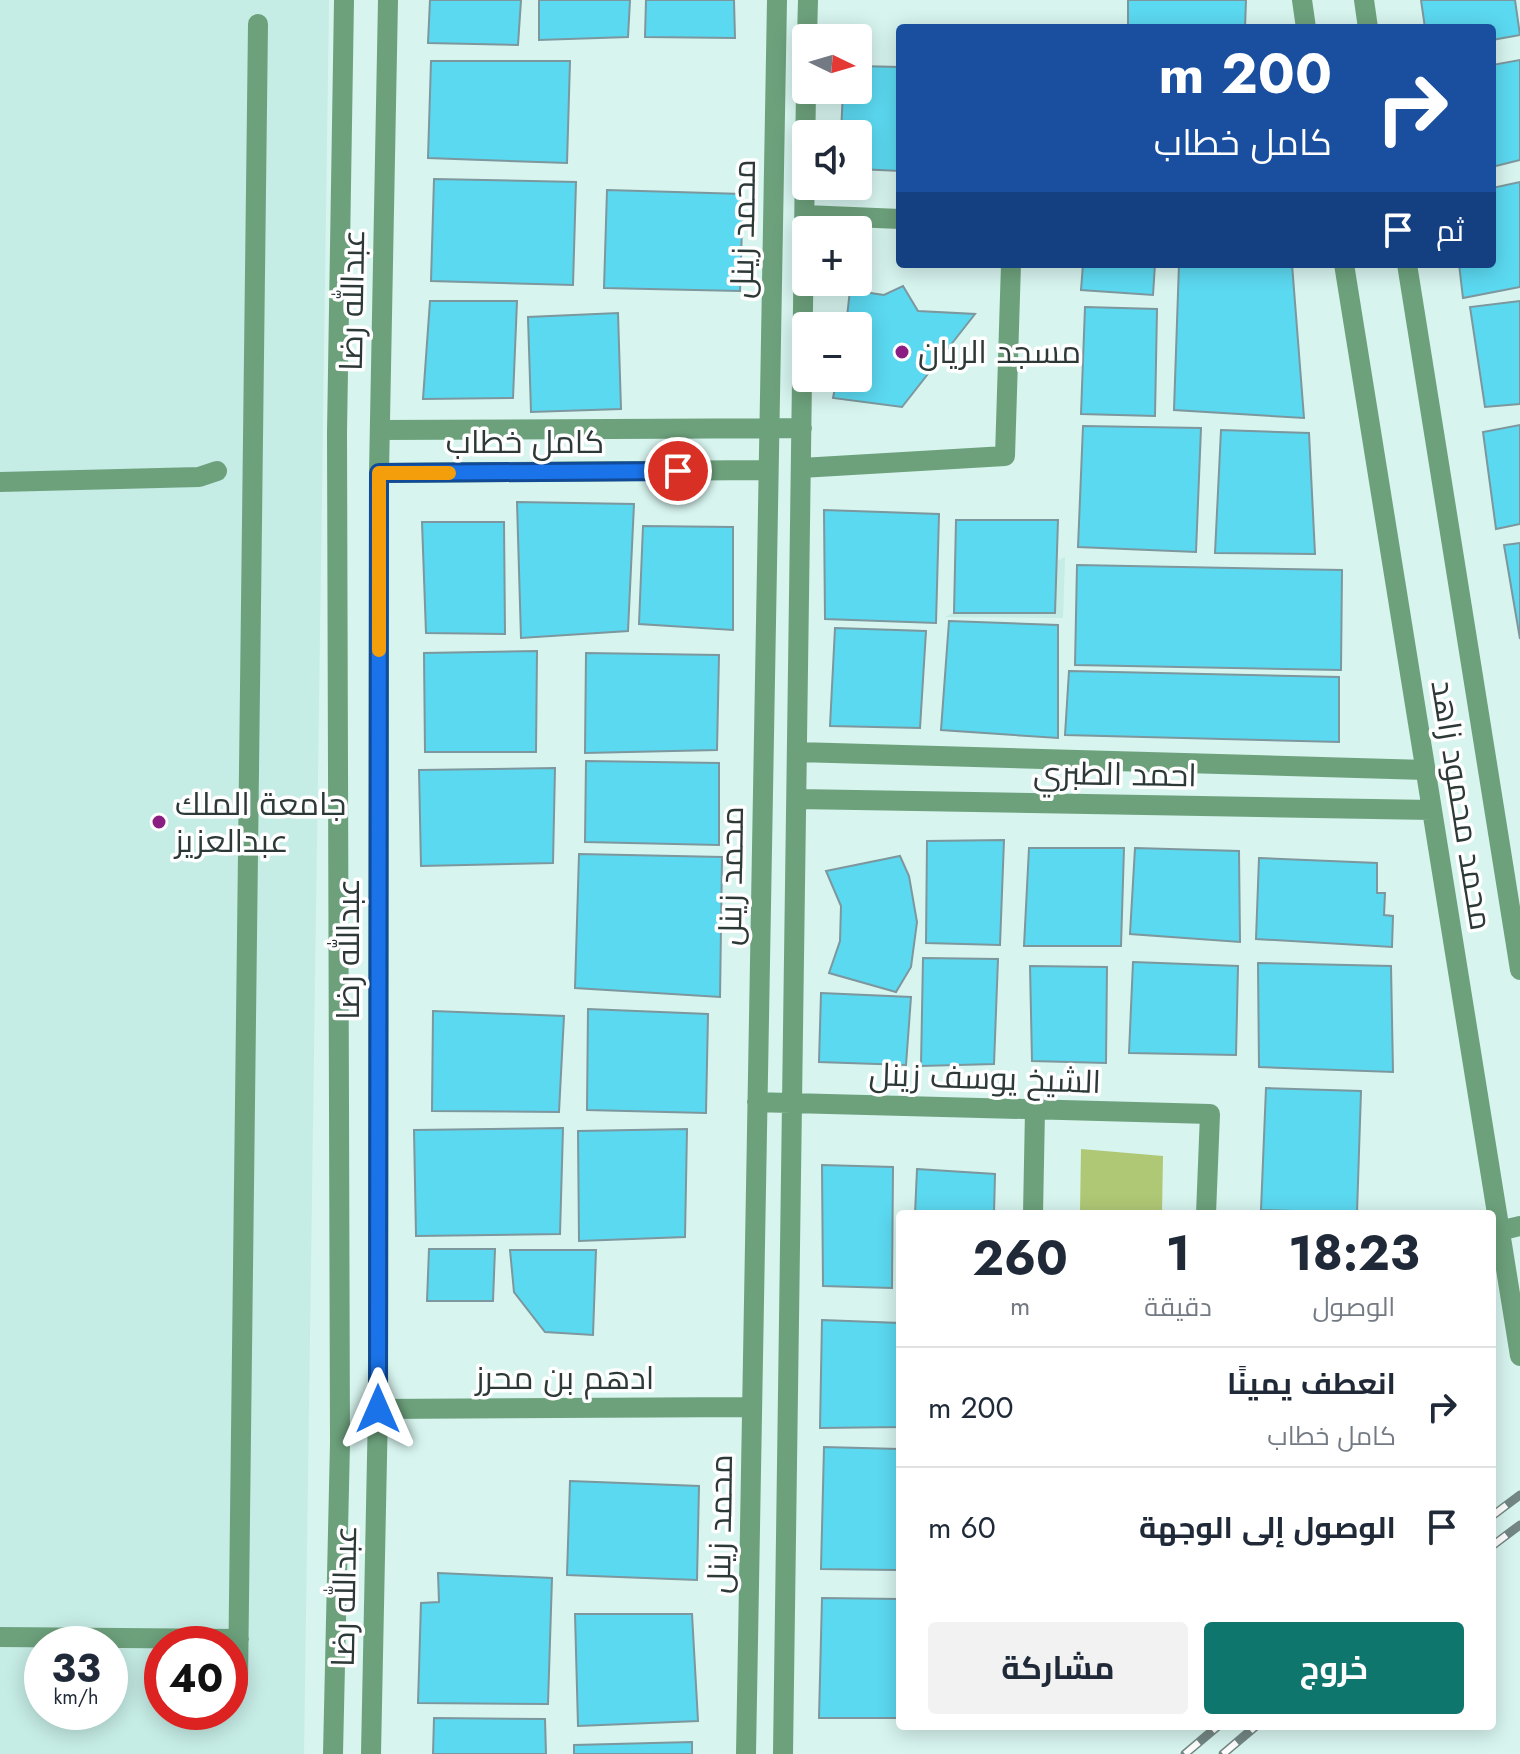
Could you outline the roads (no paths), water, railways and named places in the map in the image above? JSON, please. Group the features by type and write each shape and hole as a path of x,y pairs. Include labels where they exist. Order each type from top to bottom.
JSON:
{"street":[{"name":"عبدالله رضا","path":"333,1754 340,1443 337,433 344,0"},
{"name":"عبدالله رضا","path":"371,1754 378,1409 379,473 388,0"},
{"name":"محمد زينل","path":"746,1754 777,0"},
{"path":"807,24 808,0"},
{"path":"1302,0 1305,24"},
{"path":"1364,0 1367,24"},
{"path":"239,1626 258,24"},
{"name":"محمد زينل","path":"783,1754 806,104"},
{"path":"805,215 896,219"},
{"path":"801,468 1005,456 1011,268"},
{"name":"محمد محمود زاهد","path":"1345,268 1496,1210"},
{"name":"محمد محمود زاهد","path":"1408,268 1517,928 1520,970"},
{"name":"كامل خطاب","path":"380,430 802,428"},
{"name":"كامل خطاب","path":"379,473 768,470"},
{"path":"0,482 199,477 217,471"},
{"name":"احمد الطبري","path":"797,752 1426,770"},
{"name":"احمد الطبري","path":"797,799 1432,810"},
{"name":"الشيخ يوسف زينل","path":"757,1102 1210,1114 1206,1210"},
{"path":"1033,1210 1035,1110"},
{"name":"محمد محمود زاهد","path":"1496,1212 1520,1356"},
{"path":"1499,1231 1520,1226"},
{"name":"ادهم بن محرز","path":"378,1409 752,1407"},
{"path":"0,1637 144,1638"}],"railway":[{"path":"1496,1513 1520,1495"},
{"path":"1496,1543 1520,1525"},
{"path":"1185,1754 1213,1730"},
{"path":"1223,1754 1251,1730"}],"place":[{"name":"مسجد الريان","path":"902,352"},
{"name":"جامعة الملك عبدالعزيز","path":"159,822"}]}
